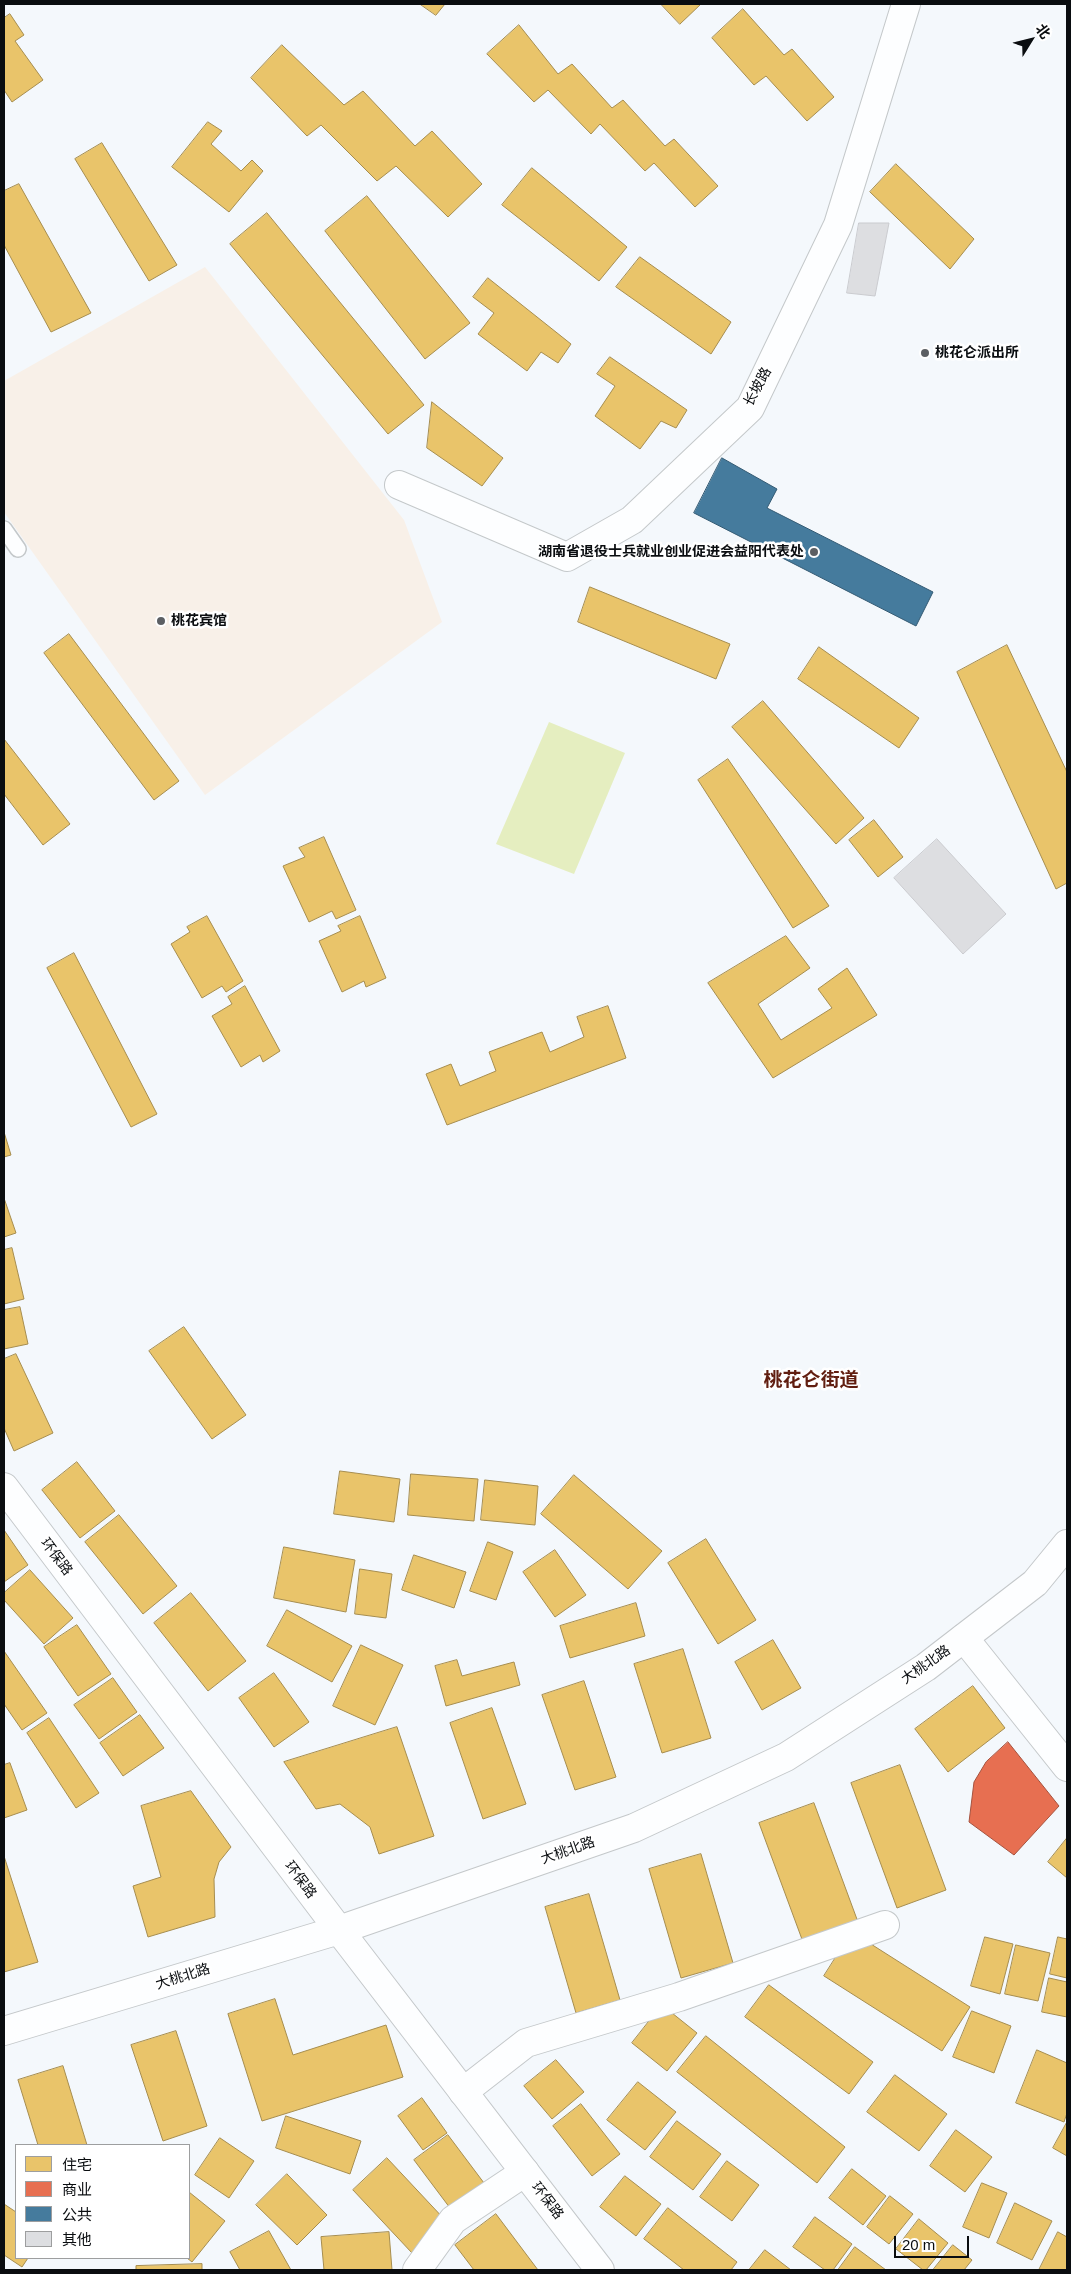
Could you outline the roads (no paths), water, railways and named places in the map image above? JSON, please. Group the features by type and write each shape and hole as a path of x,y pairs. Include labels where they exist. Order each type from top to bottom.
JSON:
{"street":[{"name":"长坡路","path":"399,485 567,557 632,520 750,408 838,225 906,4"},
{"name":"环保路","path":"4,1487 338,1930 600,2270"},
{"name":"大桃北路","path":"4,2031 338,1930 643,1824 786,1756 926,1666 1035,1583 1067,1544"},
{"path":"964,1638 1067,1767"},
{"path":"464,2092 526,2043 680,1997 885,1925"},
{"path":"417,2270 453,2220 525,2172"}],"lane":[{"path":"4,530 18,550"}],"place":[{"name":"桃花仑派出所","path":"925,353"},
{"name":"湖南省退役士兵就业创业促进会益阳代表处","path":"814,552"},
{"name":"桃花宾馆","path":"161,621"}],"district":[{"name":"桃花仑街道","path":"811,1381"}]}
